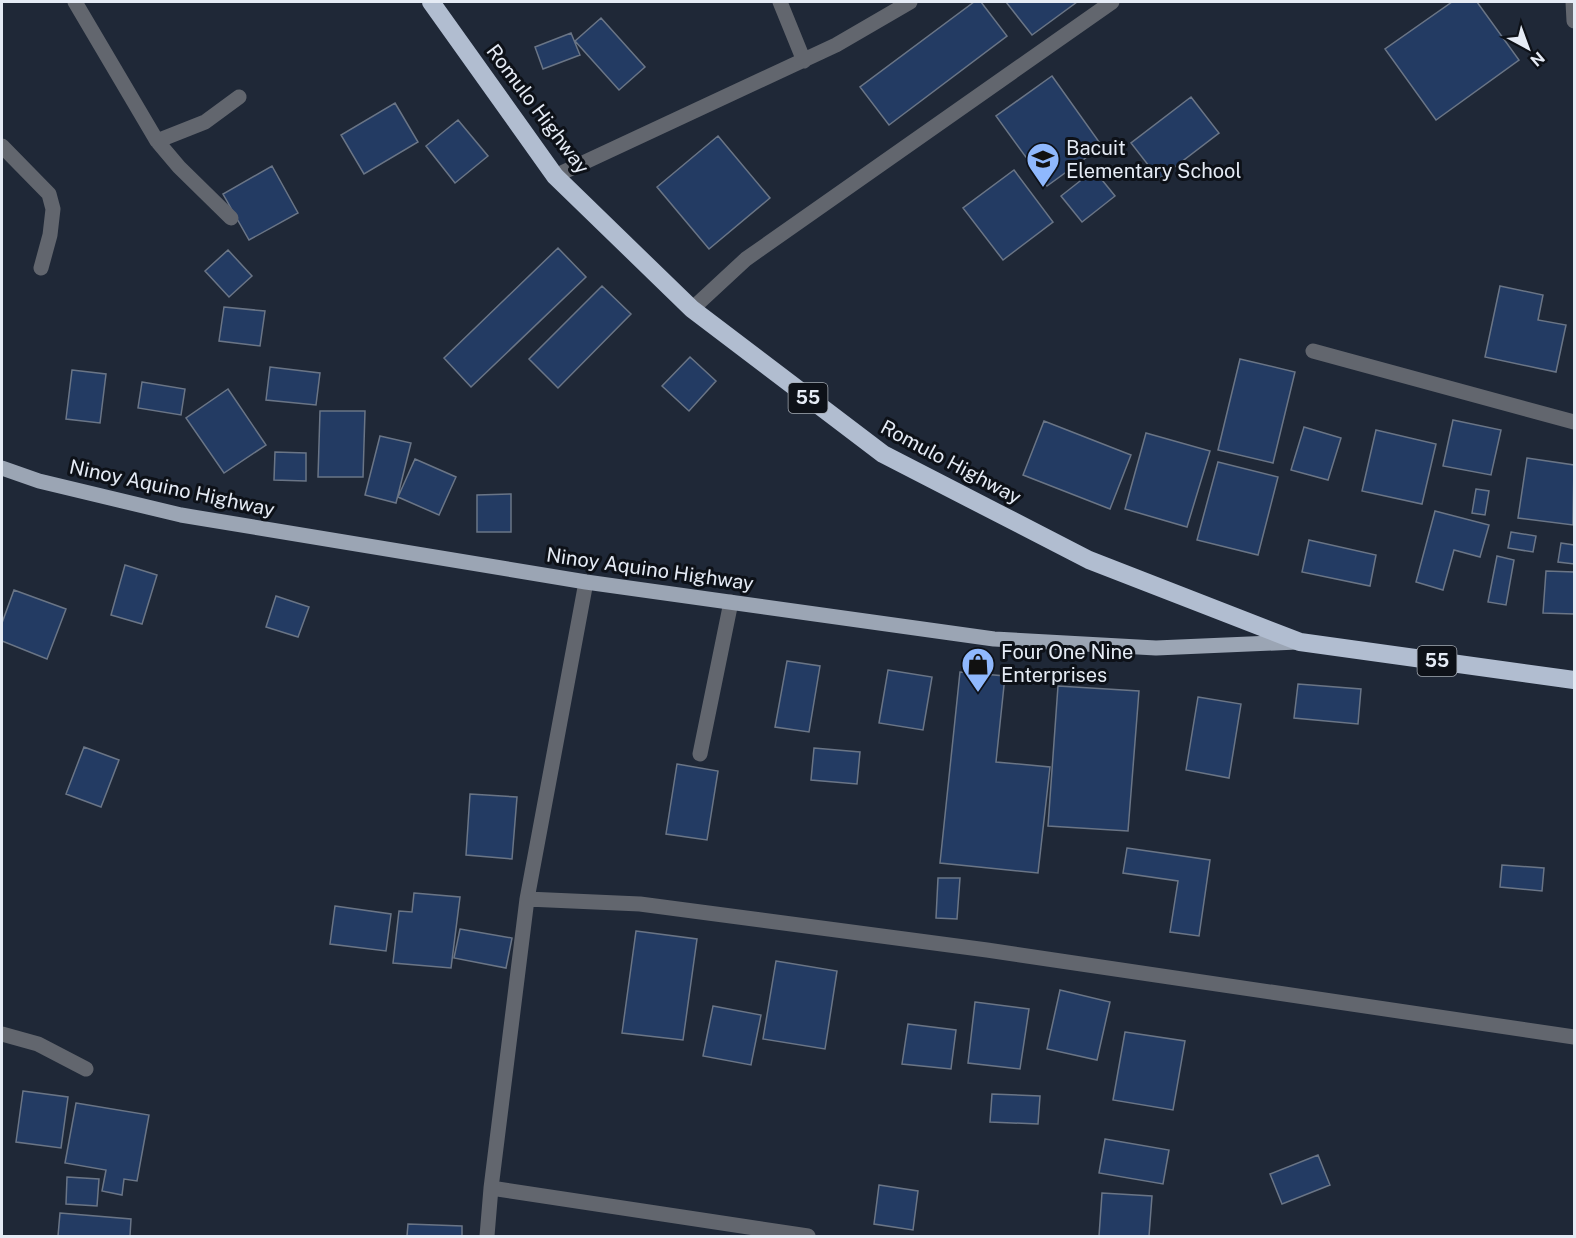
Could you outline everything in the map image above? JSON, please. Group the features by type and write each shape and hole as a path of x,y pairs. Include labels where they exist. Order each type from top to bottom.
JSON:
{"highway":[{"name":"Romulo Highway","path":"431,2 555,176 692,309 883,454 1089,560 1300,642 1575,680"}],"main road":[{"name":"Ninoy Aquino Highway","path":"2,468 39,481 181,515 586,582 994,639 1156,648 1300,642"}],"street":[{"path":"75,2 157,141 179,167 231,218"},
{"path":"780,2 804,61"},
{"path":"555,176 804,61 910,2"},
{"path":"692,309 746,259 1112,2"},
{"path":"1573,2 1575,21"},
{"path":"157,141 205,122 239,97"},
{"path":"2,146 49,194 53,209 50,235 41,268"},
{"path":"1313,351 1575,422"},
{"path":"487,1236 527,900 586,582"},
{"path":"700,754 731,602"},
{"path":"527,900 640,904 987,950 1575,1036"},
{"path":"2,1034 38,1044 86,1069"},
{"path":"491,1188 808,1236"}],"building":[{"path":"974,2 981,2 1007,36 889,125 860,87"},
{"path":"1006,2 1077,2 1032,35"},
{"path":"1452,2 1477,2 1519,60 1436,120 1385,49"},
{"path":"601,18 645,67 619,90 575,41"},
{"path":"571,33 580,55 543,69 535,47"},
{"path":"1052,76 1102,146 1047,186 996,116"},
{"path":"1191,97 1219,133 1159,179 1131,143"},
{"path":"395,103 418,142 364,174 341,135"},
{"path":"458,120 488,156 455,183 426,146"},
{"path":"718,136 770,198 709,249 657,187"},
{"path":"272,166 298,213 249,240 223,194"},
{"path":"1014,170 1053,222 1003,260 963,208"},
{"path":"1094,170 1115,196 1082,222 1061,196"},
{"path":"558,248 586,277 471,387 444,358"},
{"path":"228,250 252,276 229,297 205,271"},
{"path":"602,286 631,314 558,388 529,359"},
{"path":"1500,286 1543,295 1538,320 1566,325 1556,372 1485,357"},
{"path":"224,307 265,311 260,346 219,341"},
{"path":"690,357 716,381 689,411 662,386"},
{"path":"1240,359 1295,372 1273,463 1218,450"},
{"path":"270,367 320,373 316,405 266,400"},
{"path":"72,370 106,374 100,423 66,419"},
{"path":"142,382 185,389 181,415 138,408"},
{"path":"228,389 266,445 224,473 186,418"},
{"path":"320,411 365,411 363,477 318,477"},
{"path":"1453,420 1501,430 1491,475 1443,466"},
{"path":"1044,421 1131,455 1110,509 1023,475"},
{"path":"1304,427 1341,438 1328,480 1291,470"},
{"path":"1376,430 1436,444 1422,504 1362,491"},
{"path":"1146,433 1210,451 1187,527 1125,509"},
{"path":"380,436 411,443 396,503 365,495"},
{"path":"275,452 306,453 306,481 274,480"},
{"path":"1527,458 1574,465 1573,525 1518,518"},
{"path":"415,459 456,477 439,515 398,497"},
{"path":"1218,462 1278,477 1258,555 1197,540"},
{"path":"1476,489 1489,491 1485,515 1472,513"},
{"path":"511,494 511,532 477,532 477,495"},
{"path":"1435,511 1489,525 1480,557 1454,550 1443,590 1416,582"},
{"path":"1511,532 1536,536 1533,552 1508,548"},
{"path":"1309,540 1376,555 1370,586 1302,572"},
{"path":"1561,543 1574,545 1574,564 1558,562"},
{"path":"1497,556 1514,560 1506,605 1488,602"},
{"path":"125,565 157,575 142,624 111,615"},
{"path":"1546,571 1574,572 1574,614 1543,613"},
{"path":"14,590 66,609 47,659 2,641 2,623"},
{"path":"276,596 309,607 298,637 266,627"},
{"path":"787,661 820,666 809,732 775,727"},
{"path":"888,670 932,677 923,730 879,723"},
{"path":"960,672 1005,676 996,762 1050,767 1038,873 940,863"},
{"path":"1298,684 1361,689 1358,724 1294,718"},
{"path":"1058,686 1139,691 1128,831 1048,826"},
{"path":"1198,697 1241,704 1229,778 1186,770"},
{"path":"84,747 119,760 101,807 66,794"},
{"path":"814,748 860,752 857,784 811,780"},
{"path":"677,764 718,771 707,840 666,834"},
{"path":"470,794 517,797 512,859 466,855"},
{"path":"1127,848 1210,860 1199,936 1170,932 1178,881 1123,873"},
{"path":"1502,865 1544,868 1542,891 1500,887"},
{"path":"938,878 960,878 957,919 936,918"},
{"path":"414,893 460,897 451,968 393,963 399,911 412,912"},
{"path":"335,906 391,914 386,951 330,944"},
{"path":"460,929 512,938 506,968 454,958"},
{"path":"636,931 697,939 683,1040 622,1033"},
{"path":"776,961 837,971 825,1049 763,1039"},
{"path":"1060,990 1110,1002 1097,1060 1047,1049"},
{"path":"975,1002 1029,1009 1020,1069 968,1063"},
{"path":"713,1006 761,1015 751,1065 703,1056"},
{"path":"908,1024 956,1030 951,1069 902,1064"},
{"path":"1125,1032 1185,1041 1173,1110 1113,1100"},
{"path":"23,1091 68,1097 61,1148 16,1142"},
{"path":"992,1094 1040,1096 1038,1124 990,1122"},
{"path":"76,1103 149,1115 137,1181 124,1179 122,1195 102,1191 106,1170 65,1163"},
{"path":"1105,1139 1169,1150 1163,1184 1099,1173"},
{"path":"1318,1155 1330,1185 1282,1204 1270,1174"},
{"path":"67,1177 99,1179 97,1206 66,1204"},
{"path":"879,1185 918,1191 913,1230 874,1224"},
{"path":"1102,1193 1152,1196 1149,1236 1099,1236"},
{"path":"60,1213 131,1219 130,1236 58,1236"},
{"path":"408,1224 462,1226 462,1236 407,1236"}],"place":[{"name":"Bacuit Elementary School","path":"1043,188"},
{"name":"Four One Nine Enterprises","path":"978,693"}]}
